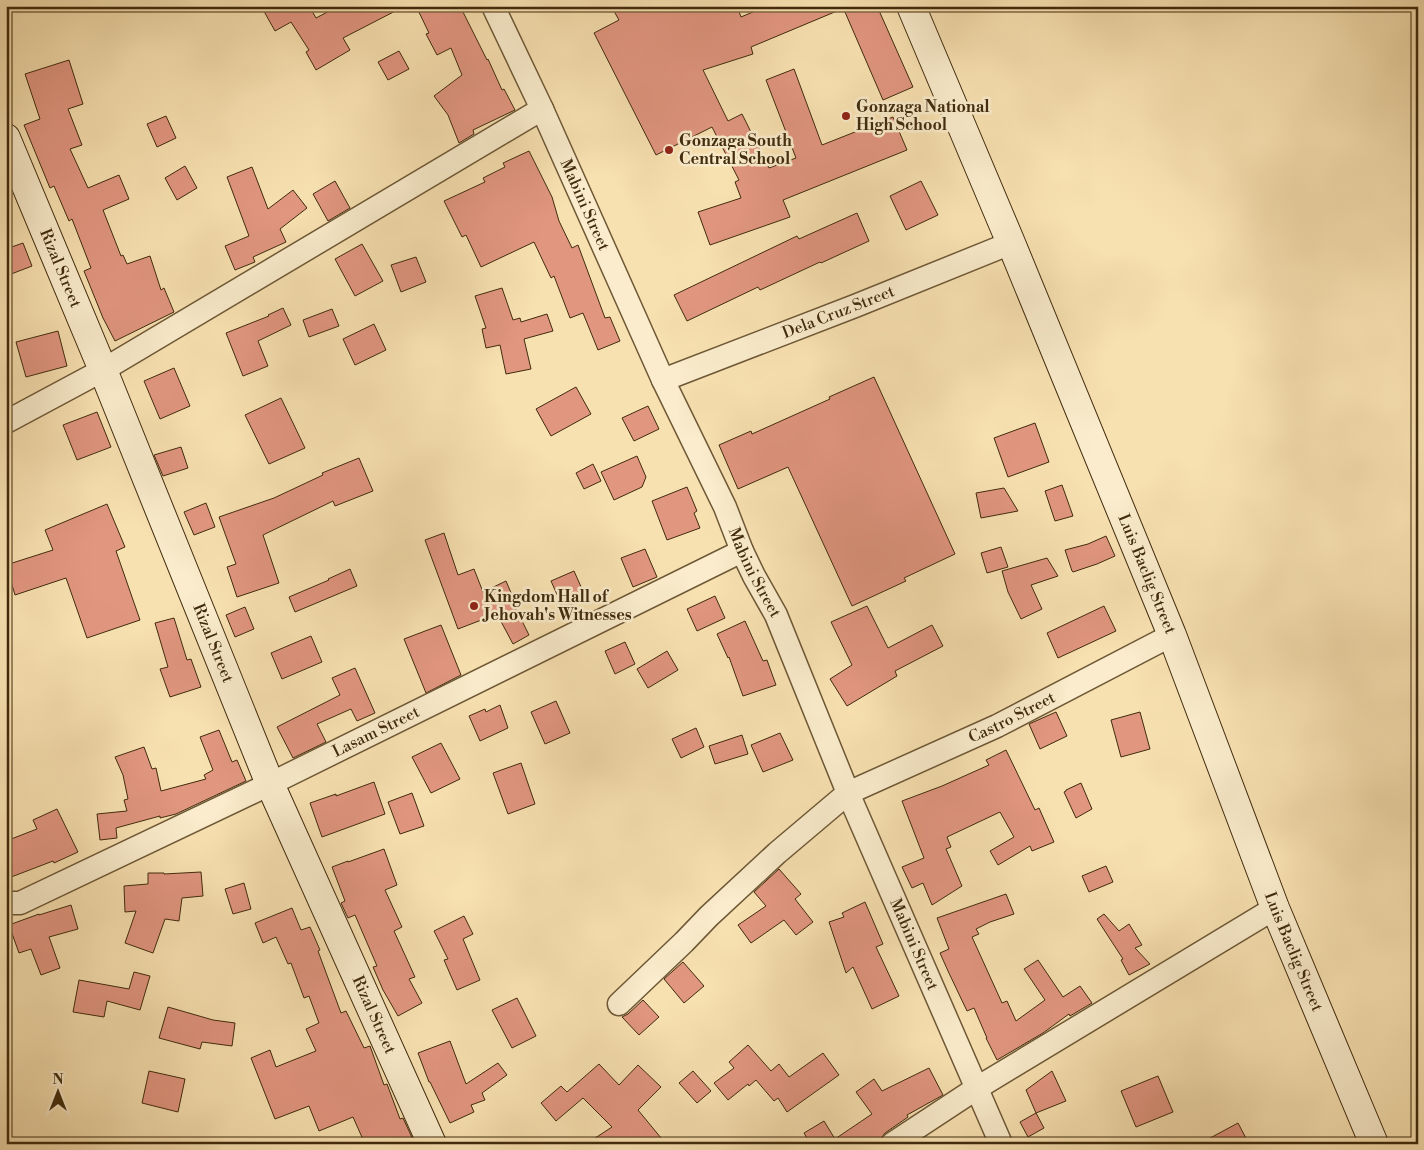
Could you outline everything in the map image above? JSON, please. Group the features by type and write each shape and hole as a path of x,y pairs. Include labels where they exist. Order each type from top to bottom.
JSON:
{"street":[{"name":"Mabini Street","path":"493,6 542,109 662,380 725,507 754,576 776,615 848,793 1001,1144"},
{"name":"Luis Baclig Street","path":"911,6 1011,243 1172,635 1275,908 1374,1144"},
{"path":"6,422 103,370 542,109"},
{"name":"Rizal Street","path":"6,138 103,370 270,784 432,1144"},
{"name":"Dela Cruz Street","path":"662,380 1011,243"},
{"name":"Lasam Street","path":"6,903 20,902 270,784 742,551"},
{"name":"Castro Street","path":"619,1004 777,853 848,793 997,726 1172,635"},
{"path":"892,1144 977,1088 1275,908"}],"building":[{"path":"261,6 320,6 312,11 316,18 339,6 405,6 343,38 350,50 316,70 306,52 309,50 291,22 275,31"},
{"path":"416,6 460,6 502,90 504,89 515,110 473,130 474,134 459,143 448,115 434,96 462,75 451,48 437,55 426,34 429,33"},
{"path":"611,6 737,6 741,17 767,6 849,6 751,47 753,54 703,70 728,121 742,114 769,168 796,158 766,80 794,69 822,145 893,117 907,150 783,200 790,217 710,245 698,212 741,198 735,182 739,180 712,127 656,155 594,33 619,20"},
{"path":"857,6 877,6 913,87 883,100 845,12"},
{"path":"399,51 409,69 388,80 378,62"},
{"path":"69,60 83,104 68,109 82,145 70,149 88,188 119,175 129,199 103,210 121,256 123,255 127,264 150,256 161,290 164,288 174,312 115,341 103,318 84,271 91,268 72,219 69,221 54,186 50,188 24,125 40,119 25,74"},
{"path":"166,116 176,138 157,147 147,124"},
{"path":"529,151 552,197 559,221 572,248 578,245 605,318 610,317 620,341 598,350 583,313 570,318 554,276 551,278 534,242 481,267 466,235 462,237 444,201 485,182 483,178 505,167 503,163"},
{"path":"185,166 197,188 177,200 165,178"},
{"path":"252,167 268,209 293,190 307,208 280,229 286,242 253,257 255,262 235,270 225,246 249,236 227,177"},
{"path":"335,181 350,208 328,221 313,194"},
{"path":"921,181 938,215 906,230 890,196"},
{"path":"857,213 869,241 760,290 758,287 687,321 674,295 797,236 799,239"},
{"path":"23,243 32,266 6,276 6,249"},
{"path":"362,244 383,281 355,296 335,259"},
{"path":"416,257 426,282 401,292 391,265"},
{"path":"502,288 513,320 520,318 521,322 547,314 553,331 524,339 531,369 506,374 500,345 486,348 482,329 486,328 475,296"},
{"path":"283,308 291,325 258,341 268,366 243,376 226,333 269,316"},
{"path":"332,309 339,326 309,337 303,320"},
{"path":"374,324 386,350 355,365 343,339"},
{"path":"58,331 67,366 26,377 16,342"},
{"path":"174,368 190,406 160,419 144,381"},
{"path":"874,377 955,554 904,578 906,581 852,606 788,467 738,489 719,445 751,431 752,434"},
{"path":"576,387 591,414 551,436 536,409"},
{"path":"281,398 305,448 269,464 245,415"},
{"path":"648,406 659,429 634,441 622,418"},
{"path":"97,412 111,447 77,460 63,425"},
{"path":"1035,423 1049,462 1008,477 994,438"},
{"path":"181,447 188,468 163,476 154,455"},
{"path":"637,456 646,477 642,487 614,500 601,472"},
{"path":"359,458 373,491 335,506 333,501 263,535 279,583 237,597 227,567 236,564 219,517 274,498 323,475 322,473"},
{"path":"593,464 601,481 584,489 576,473"},
{"path":"1062,485 1073,516 1055,521 1045,491"},
{"path":"687,487 697,511 694,513 700,528 667,540 652,501"},
{"path":"1004,488 1018,511 981,518 976,493"},
{"path":"206,503 215,527 194,535 184,512"},
{"path":"107,504 125,547 116,551 140,620 87,638 66,578 15,595 6,565 53,550 45,530"},
{"path":"444,533 458,575 474,569 483,592 506,581 515,602 513,603 529,635 513,644 497,614 458,629 425,540"},
{"path":"1106,536 1115,556 1073,572 1065,550 1088,544"},
{"path":"1001,547 1008,567 987,573 981,553"},
{"path":"645,549 657,577 633,587 621,558"},
{"path":"1047,558 1058,576 1031,585 1042,609 1021,619 1008,592 1002,571"},
{"path":"350,569 357,586 295,612 289,597"},
{"path":"574,571 586,598 563,608 551,581"},
{"path":"715,596 725,618 697,631 687,609"},
{"path":"867,606 888,648 932,625 943,646 895,671 897,676 847,706 830,679 852,665 831,622"},
{"path":"1104,606 1116,631 1058,658 1047,633"},
{"path":"245,607 254,629 235,637 226,615"},
{"path":"174,618 187,660 191,659 201,687 170,697 160,669 168,667 155,623"},
{"path":"745,621 763,661 767,660 776,685 743,696 729,657 717,634"},
{"path":"441,625 461,675 426,693 404,639"},
{"path":"311,636 322,662 282,679 271,653"},
{"path":"625,642 635,664 615,674 605,651"},
{"path":"667,651 678,670 648,688 637,669"},
{"path":"355,668 375,713 357,721 351,709 317,724 326,742 293,758 277,727 340,695 332,678"},
{"path":"556,701 570,733 545,744 531,712"},
{"path":"500,705 508,728 480,741 469,716 485,709 486,712"},
{"path":"1056,712 1067,736 1040,749 1029,724"},
{"path":"1140,712 1150,749 1121,757 1111,720"},
{"path":"696,728 704,747 681,758 672,739"},
{"path":"219,730 232,762 237,760 246,781 176,814 160,818 160,816 116,828 117,838 100,840 97,814 127,811 124,800 128,799 123,775 115,757 144,747 152,769 156,768 161,791 206,779 204,775 213,770 200,737"},
{"path":"780,733 793,760 763,772 751,745"},
{"path":"742,735 748,754 715,764 709,746"},
{"path":"441,743 460,779 431,793 412,757"},
{"path":"1006,750 1035,810 1039,808 1054,842 1032,851 1030,846 998,865 990,851 1014,837 1000,812 947,837 951,847 946,849 962,886 932,905 923,883 912,888 902,867 924,858 902,801 989,765 986,760"},
{"path":"521,763 535,804 508,814 493,773"},
{"path":"374,782 385,814 322,837 310,803"},
{"path":"1081,783 1092,809 1076,818 1064,792"},
{"path":"412,793 424,826 400,834 388,802"},
{"path":"57,809 78,852 54,863 53,861 6,879 6,841 37,829 33,820"},
{"path":"384,849 397,885 385,890 402,927 394,931 415,977 409,979 422,1003 398,1016 383,990 373,967 377,966 355,915 348,918 341,903 345,901 332,867"},
{"path":"1106,866 1113,882 1089,892 1082,876"},
{"path":"779,869 801,894 795,899 813,922 796,935 784,920 751,943 738,925 766,906 754,892"},
{"path":"201,872 203,896 182,898 179,921 165,919 153,953 125,943 136,911 125,912 124,886 148,884 148,873"},
{"path":"244,883 251,909 233,914 225,889"},
{"path":"1006,894 1014,914 976,929 979,934 972,937 1002,1003 1007,1001 1016,1021 1045,1000 1024,969 1038,960 1063,997 1080,986 1092,1003 1070,1016 1069,1014 1043,1033 997,1060 974,1008 967,1011 940,953 949,949 937,918"},
{"path":"865,902 883,944 876,947 899,996 872,1009 853,967 846,973 829,922 844,917 842,913"},
{"path":"71,905 78,929 49,937 60,968 41,975 31,949 19,953 9,925"},
{"path":"292,908 301,930 310,927 320,950 318,951 341,1013 346,1011 364,1048 370,1046 384,1085 387,1084 400,1119 403,1118 415,1144 365,1144 353,1117 319,1131 309,1106 275,1119 251,1058 270,1050 276,1067 316,1051 306,1029 319,1023 309,996 304,998 291,963 288,964 276,937 263,943 255,923"},
{"path":"1104,914 1119,931 1129,924 1142,945 1135,948 1150,964 1129,975 1121,960 1123,959 1097,919"},
{"path":"464,916 473,934 463,939 480,980 457,990 444,960 448,959 434,931"},
{"path":"683,962 704,986 684,1003 664,979"},
{"path":"134,972 150,976 140,1010 107,1001 104,1017 73,1012 79,980 129,989"},
{"path":"517,998 536,1036 512,1048 492,1010"},
{"path":"643,1000 659,1017 639,1035 622,1017"},
{"path":"168,1007 213,1020 235,1023 232,1046 202,1042 200,1049 159,1038"},
{"path":"450,1041 466,1084 498,1063 507,1075 482,1093 485,1100 471,1105 474,1112 450,1123 429,1082 418,1053"},
{"path":"748,1045 771,1071 779,1064 789,1077 823,1053 839,1075 787,1112 778,1098 774,1101 756,1080 728,1100 714,1083 734,1068 729,1062"},
{"path":"599,1064 619,1085 638,1065 661,1087 638,1110 666,1144 586,1144 612,1127 583,1098 556,1121 541,1103 561,1086 567,1092"},
{"path":"929,1068 943,1095 907,1115 908,1117 885,1133 874,1144 810,1144 804,1133 824,1121 835,1139 872,1114 856,1092 874,1079 882,1091"},
{"path":"149,1071 185,1079 178,1112 142,1103"},
{"path":"693,1071 711,1091 697,1103 679,1083"},
{"path":"1052,1071 1066,1101 1036,1113 1026,1090"},
{"path":"1158,1076 1173,1112 1136,1127 1121,1091"},
{"path":"1036,1113 1044,1128 1028,1137 1020,1122"},
{"path":"1238,1123 1249,1144 1199,1144"}],"place":[{"name":"Gonzaga National High School","path":"846,116"},
{"name":"Gonzaga South Central School","path":"669,150"},
{"name":"Kingdom Hall of Jehovah's Witnesses","path":"474,606"}]}
